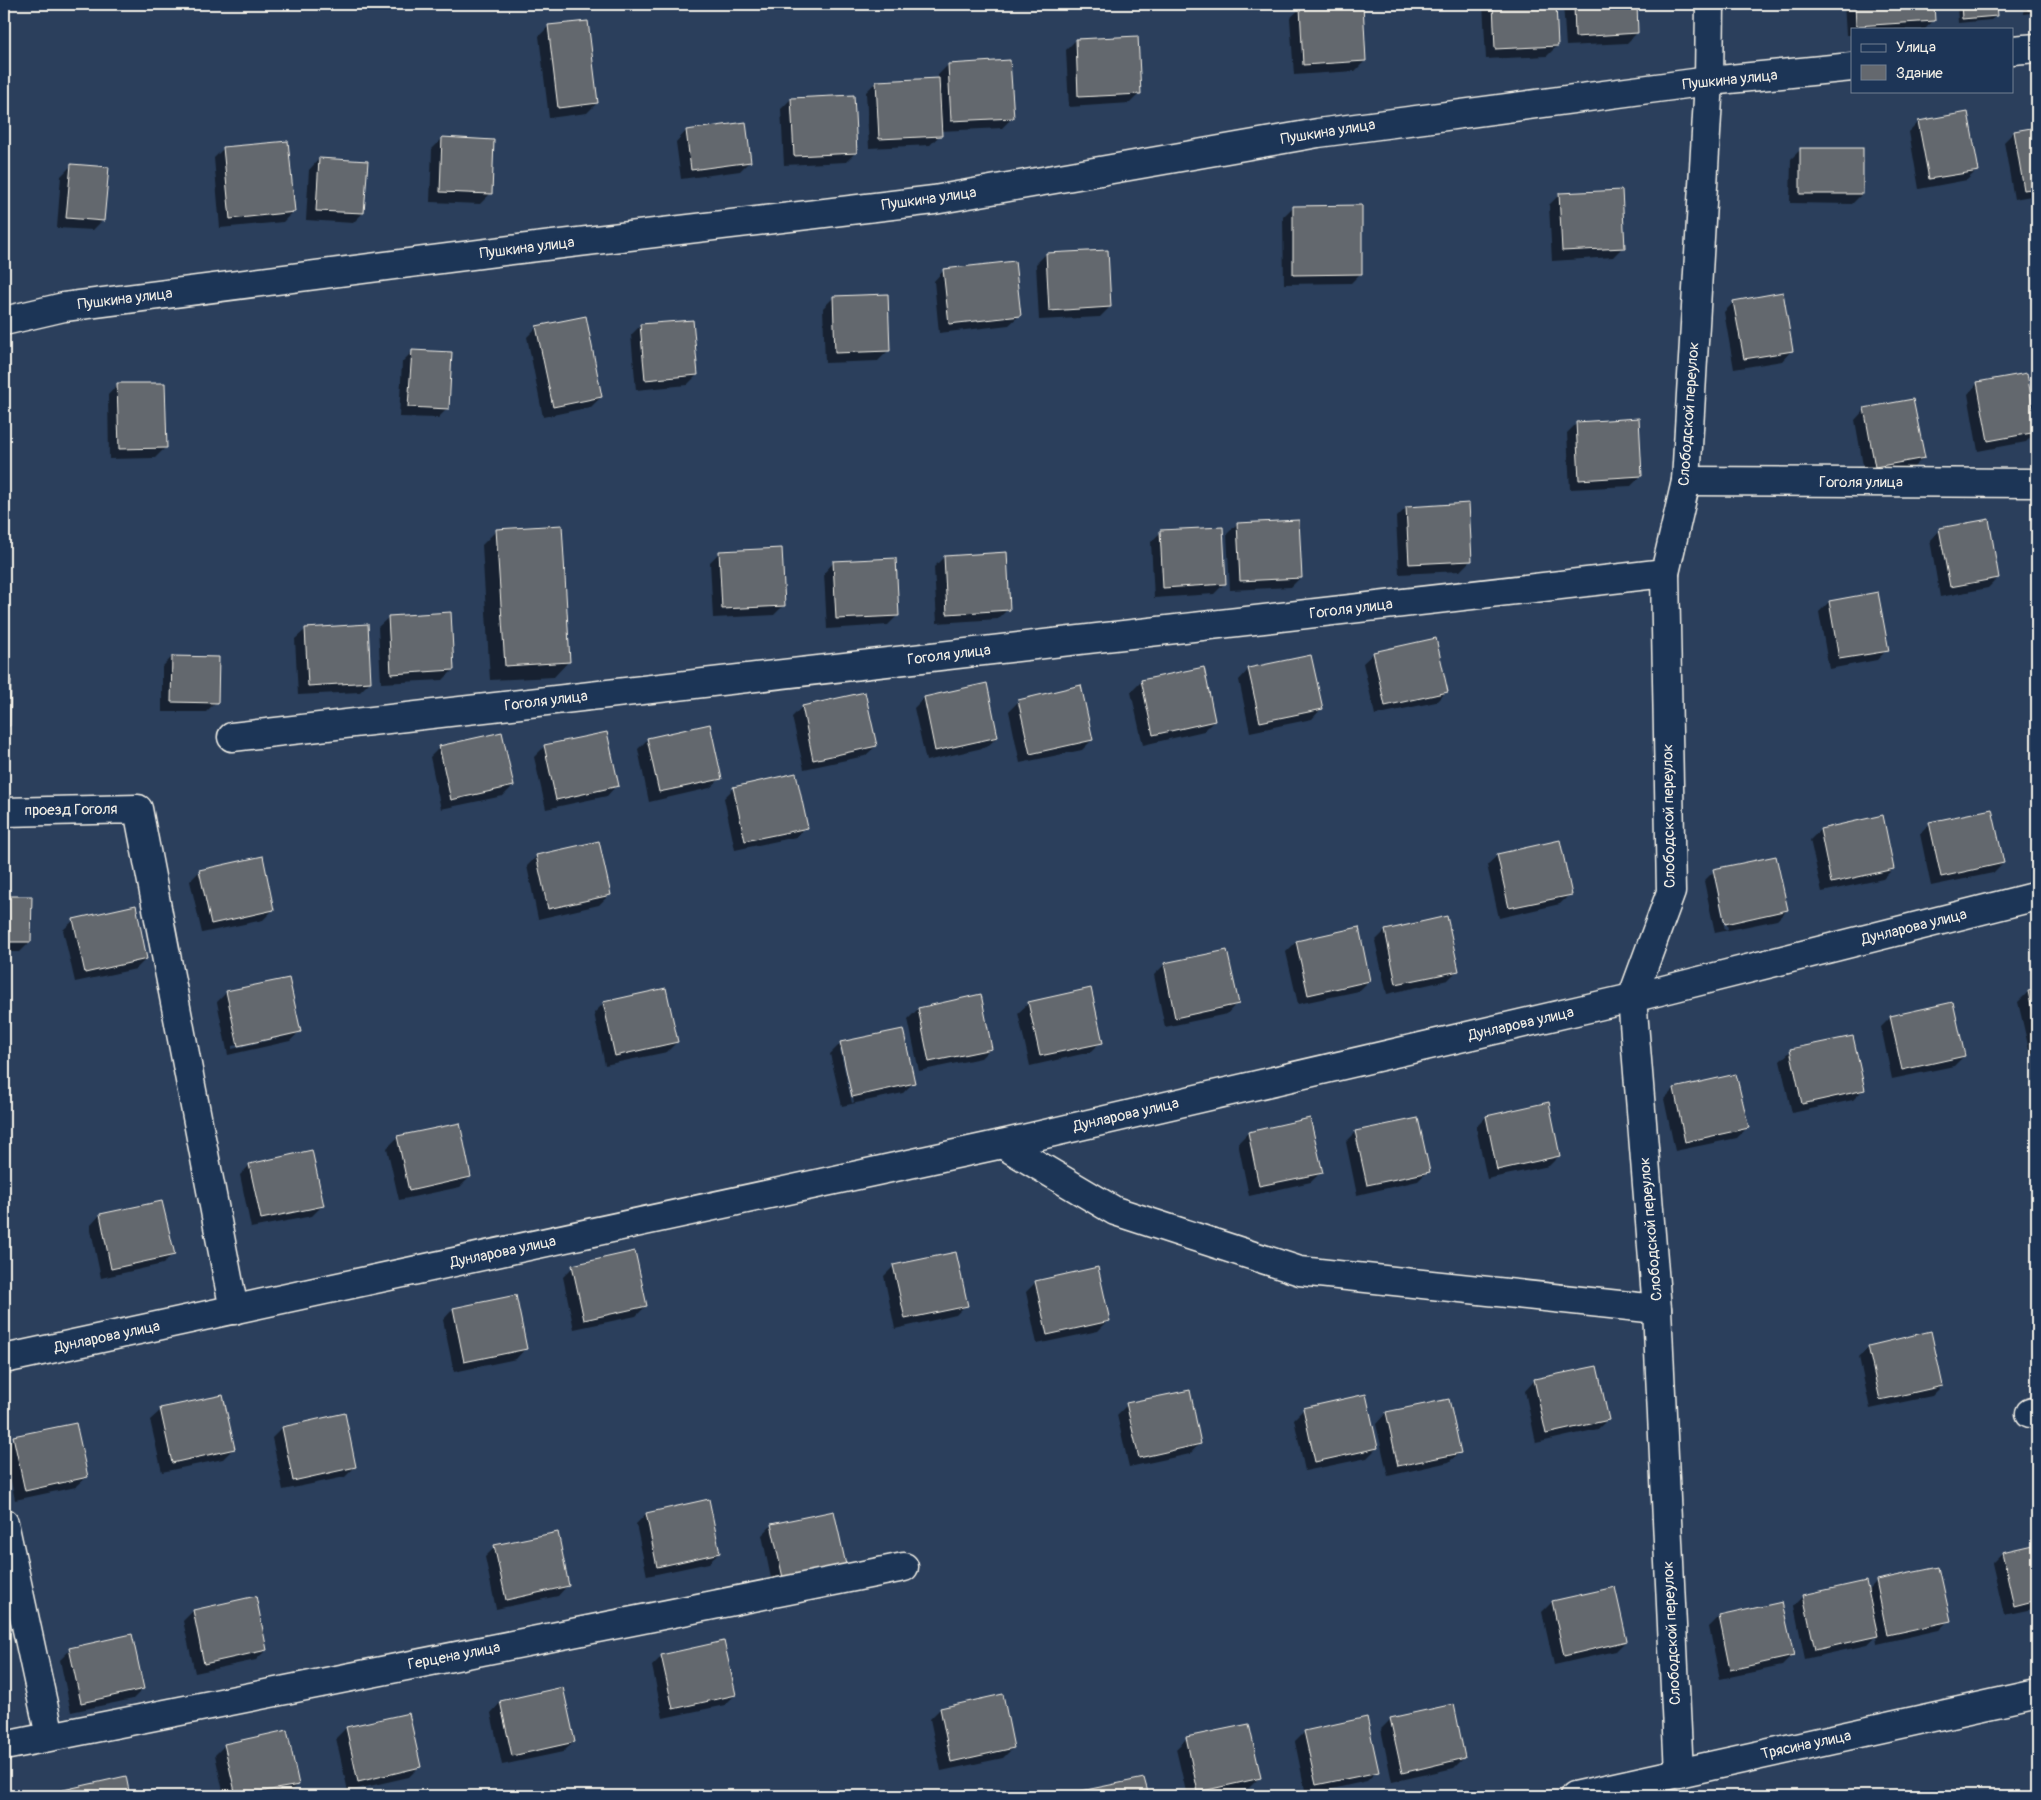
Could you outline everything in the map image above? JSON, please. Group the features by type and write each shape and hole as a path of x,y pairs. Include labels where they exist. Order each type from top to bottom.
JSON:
{"street":[{"name":"Слободской переулок","path":"1679,1774 1657,1309 1632,998 1671,892 1665,573 1686,481 1709,81 1710,4"},
{"path":"2014,50 2037,48"},
{"name":"Пушкина улица","path":"4,321 64,307 511,250 934,200 1318,132 1709,81 1851,67"},
{"name":"Гоголя улица","path":"1686,481 2037,483"},
{"name":"Гоголя улица","path":"232,737 1665,573"},
{"name":"проезд Гоголя","path":"4,812 138,809 234,1310"},
{"name":"Дунларова улица","path":"4,1359 1002,1144 1632,998 2037,896"},
{"path":"1002,1144 1115,1211 1300,1271 1657,1309"},
{"path":"4,1522 50,1736"},
{"name":"Герцена улица","path":"4,1746 904,1567"},
{"name":"Трясина улица","path":"1574,1796 2037,1694"}],"building":[{"path":"1363,4 1366,61 1303,65 1300,7"},
{"path":"1493,4 1556,4 1558,46 1495,49"},
{"path":"1574,4 1637,4 1638,33 1575,37"},
{"path":"1855,4 1934,4 1935,21 1856,26"},
{"path":"1961,4 1996,4 1997,16 1962,19"},
{"path":"2027,4 2037,4 2037,9 2028,10"},
{"path":"588,21 598,103 558,108 548,25"},
{"path":"1138,36 1141,94 1078,97 1076,39"},
{"path":"1010,60 1014,118 951,121 948,64"},
{"path":"939,78 942,136 879,139 876,81"},
{"path":"854,95 857,153 794,156 791,98"},
{"path":"1968,112 1979,171 1929,179 1918,121"},
{"path":"746,122 751,162 691,170 686,130"},
{"path":"2037,127 2037,188 2024,190 2014,131"},
{"path":"442,137 494,140 492,194 440,192"},
{"path":"288,141 295,212 230,219 223,147"},
{"path":"1800,148 1863,148 1863,194 1800,194"},
{"path":"319,158 368,161 364,213 316,211"},
{"path":"71,164 109,167 104,221 66,218"},
{"path":"1622,190 1625,248 1562,251 1559,193"},
{"path":"1362,205 1362,274 1293,275 1293,206"},
{"path":"1108,250 1111,307 1049,311 1046,253"},
{"path":"1015,261 1021,316 949,324 943,269"},
{"path":"1783,292 1793,351 1744,359 1733,301"},
{"path":"888,294 890,351 835,353 833,296"},
{"path":"586,316 602,397 553,407 536,326"},
{"path":"693,320 698,375 645,380 640,324"},
{"path":"412,350 452,352 449,409 408,407"},
{"path":"2027,373 2037,432 1988,441 1977,382"},
{"path":"117,383 165,383 167,448 119,449"},
{"path":"1913,399 1925,458 1875,467 1864,408"},
{"path":"1639,418 1642,476 1579,480 1576,422"},
{"path":"1469,503 1472,561 1409,564 1406,507"},
{"path":"1989,519 1999,578 1950,587 1939,528"},
{"path":"1299,520 1302,578 1240,581 1237,523"},
{"path":"562,525 570,662 505,666 496,529"},
{"path":"1223,527 1226,584 1163,588 1160,530"},
{"path":"782,548 785,606 722,609 719,551"},
{"path":"1007,552 1010,610 947,614 944,556"},
{"path":"896,558 899,616 836,619 833,561"},
{"path":"1878,592 1889,651 1839,659 1829,601"},
{"path":"451,612 454,670 391,674 388,616"},
{"path":"368,624 371,682 308,686 305,628"},
{"path":"1436,638 1448,692 1385,706 1373,652"},
{"path":"1311,655 1323,709 1260,722 1248,668"},
{"path":"172,656 219,657 218,703 171,702"},
{"path":"1204,667 1215,721 1153,735 1141,680"},
{"path":"4,680 11,680 10,726 4,726"},
{"path":"987,683 998,737 935,751 924,697"},
{"path":"1081,685 1093,740 1030,754 1018,700"},
{"path":"865,692 877,746 813,760 802,706"},
{"path":"710,724 722,779 659,792 647,738"},
{"path":"502,732 514,786 451,800 439,746"},
{"path":"607,732 619,786 556,800 544,745"},
{"path":"796,773 808,828 745,841 733,787"},
{"path":"1992,809 2004,863 1941,877 1929,822"},
{"path":"1883,815 1894,869 1831,883 1820,829"},
{"path":"1560,840 1572,895 1509,908 1497,854"},
{"path":"599,841 611,895 548,909 536,855"},
{"path":"263,856 274,910 211,924 199,870"},
{"path":"1776,856 1788,910 1725,924 1713,869"},
{"path":"4,896 32,896 31,942 4,942"},
{"path":"136,905 147,959 85,973 73,919"},
{"path":"1447,916 1459,971 1396,984 1385,930"},
{"path":"1359,927 1370,981 1308,995 1296,941"},
{"path":"1227,950 1239,1004 1175,1018 1164,963"},
{"path":"289,978 301,1032 238,1046 226,991"},
{"path":"666,988 678,1042 615,1056 603,1002"},
{"path":"1091,988 1103,1043 1040,1056 1028,1002"},
{"path":"2037,989 2037,1035 2028,991"},
{"path":"981,994 992,1049 929,1062 918,1008"},
{"path":"1953,1002 1965,1056 1902,1070 1890,1016"},
{"path":"903,1029 915,1083 852,1097 840,1042"},
{"path":"1853,1036 1865,1090 1802,1104 1790,1049"},
{"path":"1736,1074 1749,1128 1685,1142 1674,1088"},
{"path":"1549,1102 1560,1156 1497,1170 1486,1116"},
{"path":"1310,1118 1323,1173 1259,1186 1248,1132"},
{"path":"1418,1118 1430,1172 1367,1185 1355,1131"},
{"path":"460,1123 471,1177 409,1191 397,1136"},
{"path":"312,1150 324,1206 261,1219 249,1164"},
{"path":"162,1201 175,1255 111,1269 100,1214"},
{"path":"635,1251 647,1306 584,1320 572,1265"},
{"path":"956,1252 968,1306 905,1319 893,1265"},
{"path":"1098,1267 1110,1321 1047,1335 1035,1281"},
{"path":"516,1295 527,1349 464,1362 453,1308"},
{"path":"1931,1331 1943,1386 1880,1400 1868,1346"},
{"path":"1597,1366 1609,1420 1546,1434 1534,1379"},
{"path":"1190,1390 1201,1444 1139,1458 1126,1403"},
{"path":"1366,1394 1378,1448 1315,1462 1303,1408"},
{"path":"223,1395 235,1449 172,1463 160,1408"},
{"path":"1449,1399 1461,1453 1398,1466 1386,1412"},
{"path":"345,1413 356,1467 293,1481 282,1427"},
{"path":"76,1423 88,1477 25,1491 13,1436"},
{"path":"709,1499 720,1553 657,1567 646,1513"},
{"path":"834,1511 846,1565 783,1578 771,1524"},
{"path":"558,1532 569,1586 506,1600 494,1545"},
{"path":"2037,1544 2037,1600 2014,1606 2002,1552"},
{"path":"1939,1567 1951,1621 1887,1635 1876,1580"},
{"path":"1866,1581 1878,1636 1815,1650 1803,1595"},
{"path":"1615,1587 1627,1641 1564,1656 1552,1601"},
{"path":"256,1596 267,1650 204,1664 193,1610"},
{"path":"1782,1602 1794,1656 1730,1670 1719,1616"},
{"path":"132,1634 144,1689 81,1703 69,1648"},
{"path":"724,1641 736,1695 673,1709 661,1655"},
{"path":"563,1687 575,1742 512,1756 500,1701"},
{"path":"1003,1694 1014,1748 951,1762 940,1708"},
{"path":"1454,1704 1465,1758 1402,1773 1390,1718"},
{"path":"409,1713 421,1767 358,1782 346,1727"},
{"path":"1367,1717 1379,1772 1316,1785 1304,1731"},
{"path":"1249,1724 1261,1778 1198,1792 1186,1737"},
{"path":"287,1730 299,1785 236,1796 224,1744"},
{"path":"126,1776 130,1796 64,1796 63,1790"},
{"path":"1144,1778 1149,1796 1083,1796 1081,1791"}]}
